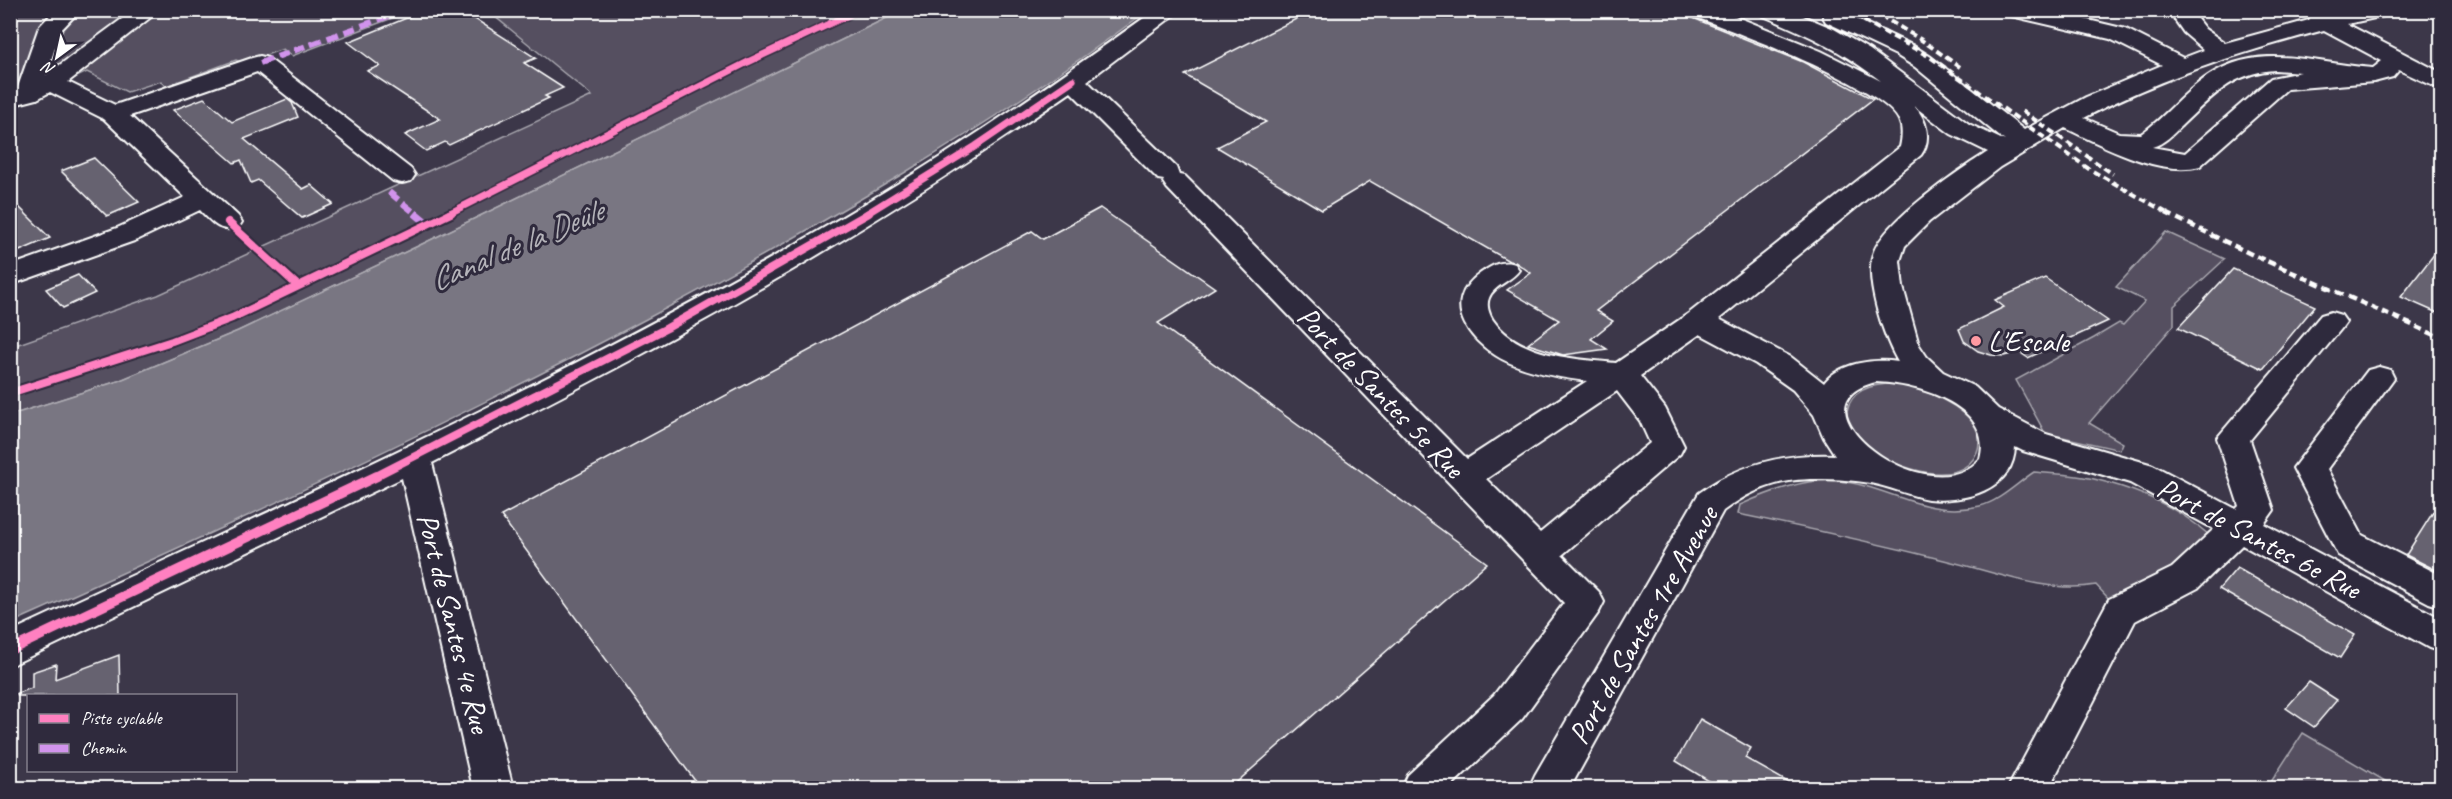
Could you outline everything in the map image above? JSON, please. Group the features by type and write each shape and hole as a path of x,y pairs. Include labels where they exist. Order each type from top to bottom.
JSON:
{"street":[{"path":"19,97 50,27 69,10"},
{"path":"19,97 51,83 149,10"},
{"path":"10,650 414,458 667,328 790,260 976,146 1131,40 1170,10"},
{"path":"1131,40 1196,10"},
{"path":"1464,477 1698,321 1912,150 1916,130 1908,113 1897,100 1870,83 1700,10"},
{"path":"1768,10 1826,34 1862,55 1960,129 2014,146"},
{"path":"1819,10 1904,50 2014,146"},
{"path":"2015,10 2118,34 2181,66"},
{"path":"2104,10 2104,15 2118,34"},
{"path":"2179,10 2188,26 2222,51"},
{"path":"2302,10 2442,83"},
{"path":"1932,380 1912,359 1903,341 1885,268 1888,250 1922,215 2014,146 2137,82 2222,51 2326,22 2381,10"},
{"path":"2064,118 2169,160 2191,161 2279,84 2294,80 2385,72 2396,59"},
{"path":"2118,141 2149,140 2216,81 2229,73 2254,64 2285,62 2365,75"},
{"path":"113,114 260,63 402,176"},
{"name":"Port de Santes 5e Rue","path":"1073,80 1586,602 1508,708 1422,789"},
{"path":"51,83 113,114 228,222"},
{"path":"10,276 127,234 204,198"},
{"path":"1505,270 1479,289 1474,298 1474,311 1482,328 1499,343 1525,358 1552,365 1621,374 1654,416 1668,446 1539,554"},
{"path":"1698,321 1770,359 1804,382 1829,417 1838,437 1851,451 1886,474 1918,484 1951,486 1977,480 1994,466 1999,446 1995,431 1985,416 1962,395 1932,380 1903,372 1821,375 1770,359"},
{"path":"1829,417 1834,391 1863,374 1889,352 1897,322"},
{"path":"2028,789 2122,610 2185,578 2258,510 2233,438 2331,322"},
{"path":"2379,378 2310,468 2350,545 2442,593"},
{"name":"Port de Santes 6e Rue","path":"1985,416 2021,436 2071,455 2112,464 2141,474 2442,637"},
{"name":"Port de Santes 1re Avenue","path":"1787,467 1811,449 1825,434 1829,417"},
{"name":"Port de Santes 6e Rue","path":"1994,466 2012,458 2037,453 2071,455"},
{"name":"Port de Santes 4e Rue","path":"414,458 493,789"},
{"name":"Port de Santes 1re Avenue","path":"1550,789 1711,502 1720,494 1746,480 1787,467 1825,465 1886,474"}],"shaded area":[{"path":"10,11 411,11 292,56 283,49 243,63 236,60 166,86 161,81 127,92 87,72 66,82 11,95"},
{"path":"488,11 901,11 238,331 118,381 11,415 10,347 158,295 592,96"},
{"path":"2166,232 2225,259 2174,306 2174,325 2089,423 2123,443 2120,450 2045,433 2016,380 2119,323 2123,325 2145,301 2116,287"},
{"path":"1902,384 1927,392 1954,406 1975,426 1979,438 1977,452 1969,464 1957,471 1942,473 1910,468 1880,456 1857,436 1847,417 1850,402 1855,396 1868,387"},
{"path":"2034,472 2087,477 2125,488 2170,508 2209,535 2174,567 2110,600 2096,585 2077,587 2039,584 1815,530 1738,514 1740,505 1763,495 1800,484 1825,481 1873,488 1924,505 1960,509 1987,504"},
{"path":"2303,733 2397,788 2267,788"}],"water":[{"name":"Canal de la Deûle","path":"901,11 1147,11 1088,54 966,135 778,247 650,317 333,476 11,623 11,415 118,381 238,331"}],"building":[{"path":"426,10 461,10 536,58 524,63 563,88 545,96 549,98 449,145 445,142 426,151 405,135 440,119 367,71 380,66 348,42"},
{"path":"1314,10 1673,10 1688,14 1690,17 1803,62 1873,99 1596,311 1613,321 1591,339 1607,349 1563,355 1528,344 1559,320 1507,290 1531,273 1515,262 1509,261 1370,181 1322,210 1217,147 1266,122 1185,75"},
{"path":"204,98 232,122 287,99 292,103 298,117 244,139 303,189 311,185 333,204 302,218 258,180 251,183 241,160 234,163 173,110"},
{"path":"94,158 139,202 107,216 61,171"},
{"path":"10,198 50,238 10,255"},
{"path":"1100,208 1215,288 1158,323 1487,563 1229,789 701,789 501,516 1032,231 1043,239"},
{"path":"2442,244 2442,315 2401,297"},
{"path":"2233,269 2315,306 2263,369 2178,328"},
{"path":"78,275 95,293 63,308 46,289"},
{"path":"2045,278 2108,321 2028,358 2019,352 2004,356 1991,355 1978,351 1964,341 1959,329 2004,307 1995,300"},
{"path":"2442,498 2442,573 2406,555"},
{"path":"2237,568 2355,635 2340,658 2219,589"},
{"path":"119,655 120,694 27,694 27,696 18,696 17,693 32,688 32,672 56,664 55,679"},
{"path":"2309,682 2337,700 2314,727 2286,708"},
{"path":"1700,719 1751,748 1745,758 1800,789 1722,789 1676,761"}],"railway":[{"path":"1844,10 1930,57 2089,169 2169,214"},
{"path":"1871,10 1920,39 1960,67"},
{"path":"2022,111 2113,174"},
{"path":"2166,213 2253,255 2442,338"}],"marked path":[{"path":"260,63 405,10"},
{"path":"389,192 427,223"}],"cycle path":[{"path":"10,393 172,341 232,318 501,189 748,62 859,10"},
{"path":"10,650 414,458 667,328 874,210 976,146 1073,80"},
{"path":"228,222 298,286"}],"place":[{"name":"L'Escale","path":"1976,341"}]}
